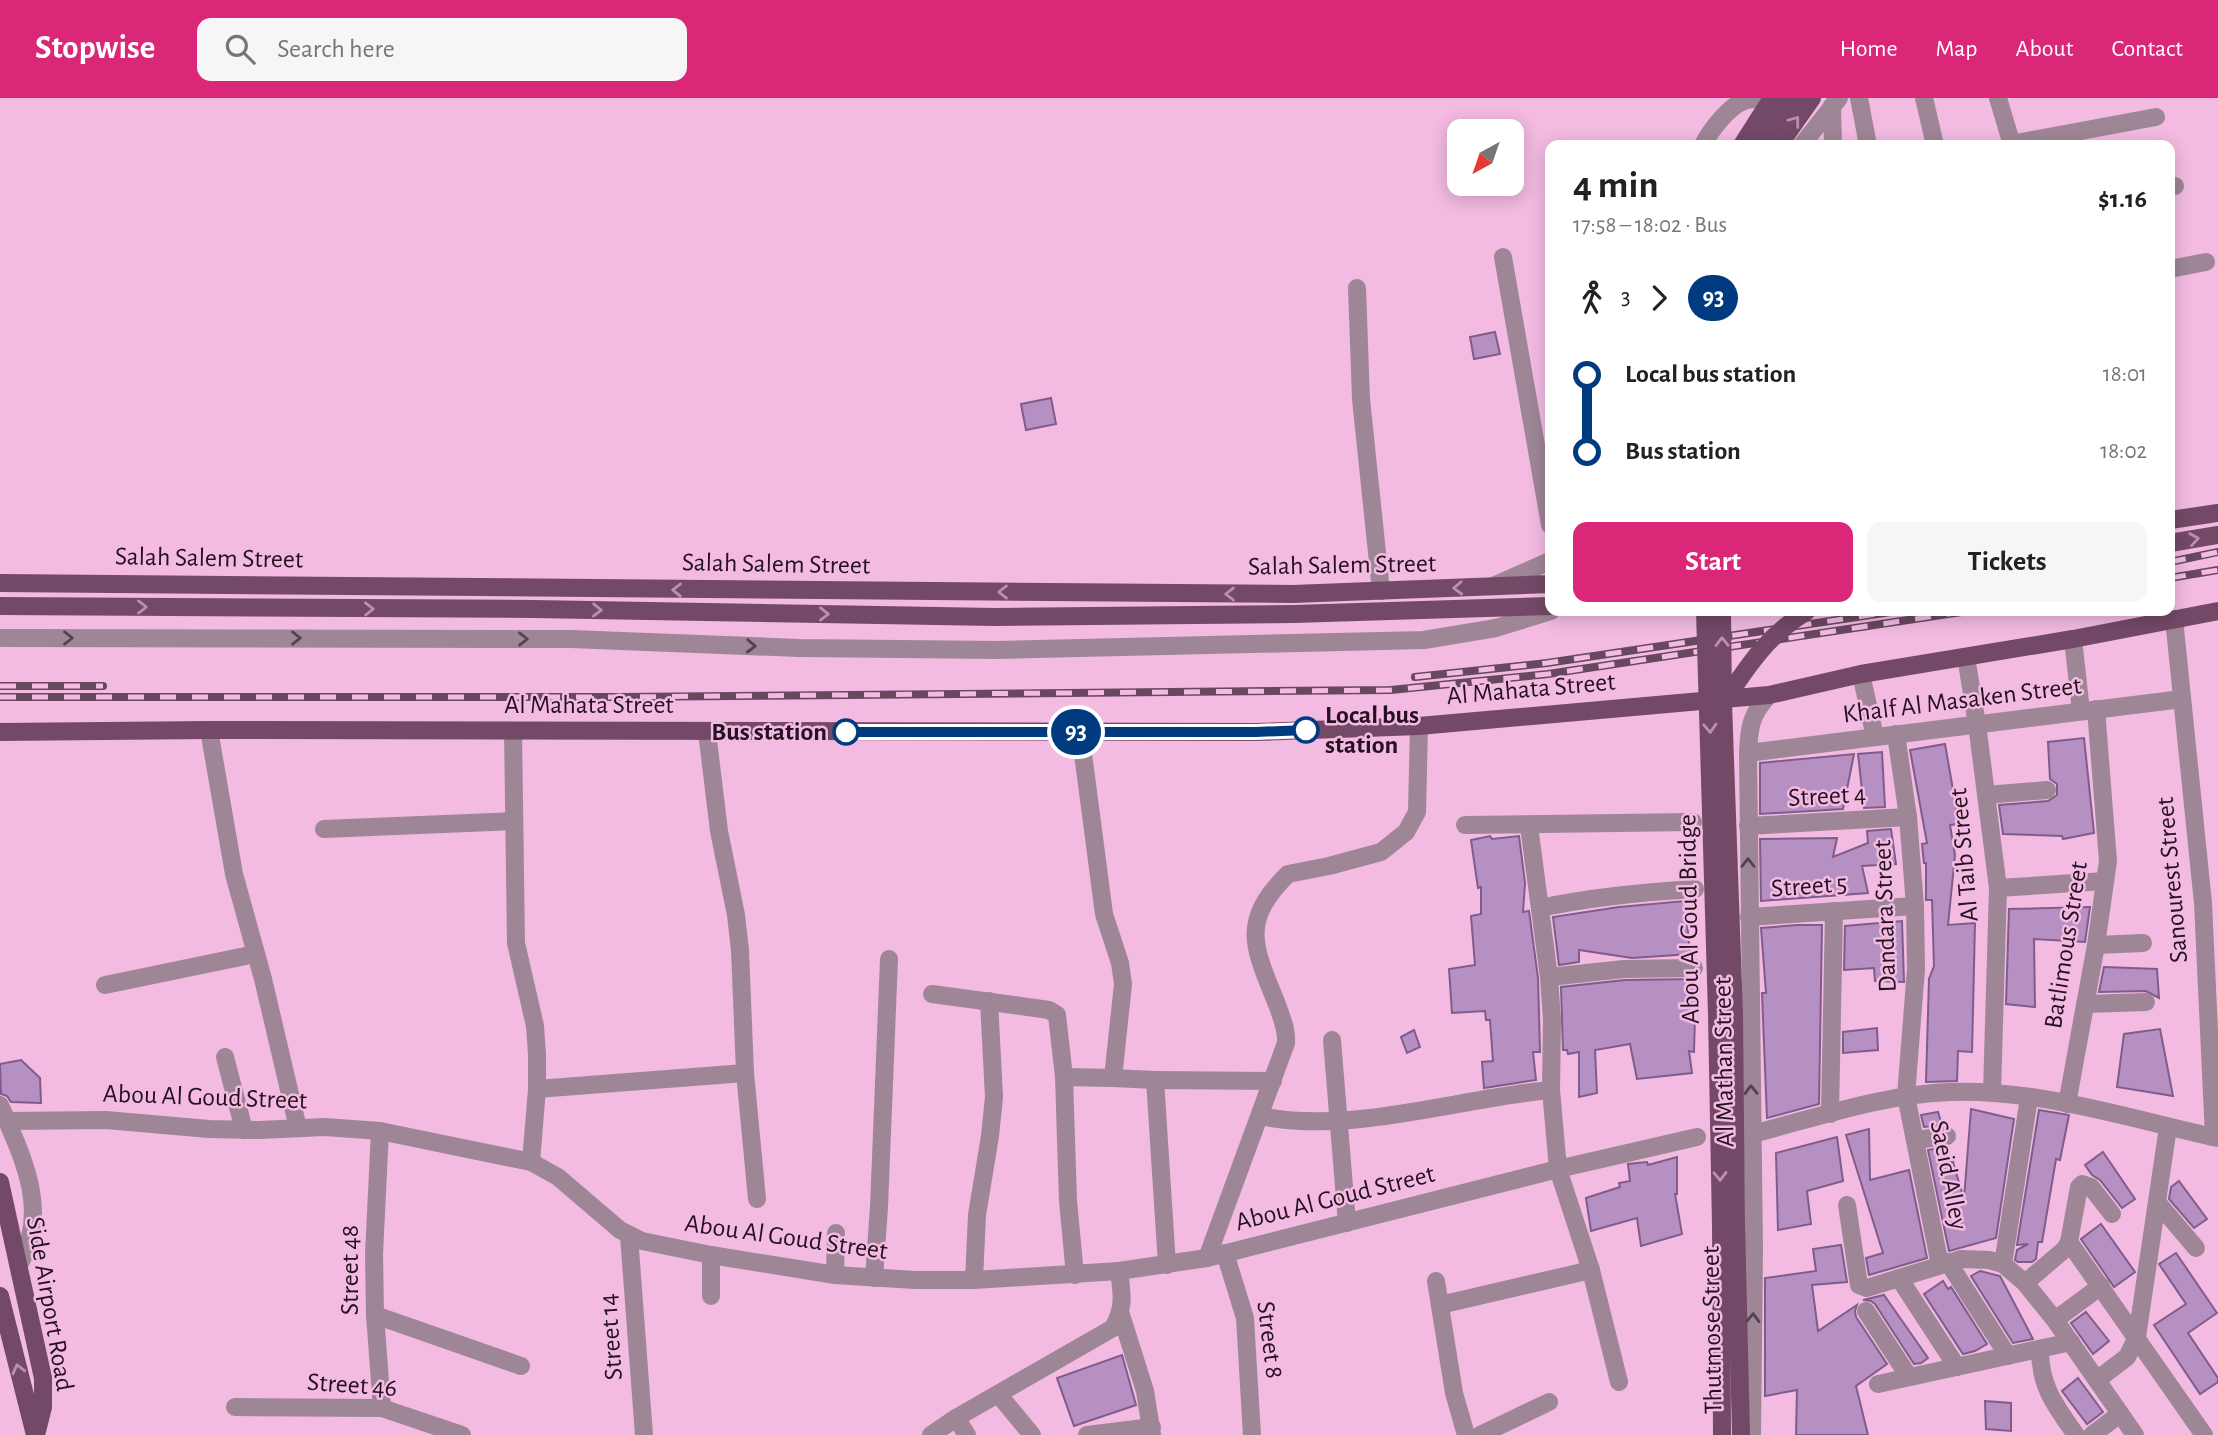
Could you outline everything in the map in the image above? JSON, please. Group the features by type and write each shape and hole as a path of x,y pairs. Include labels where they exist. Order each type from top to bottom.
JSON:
{"main road":[{"path":"1763,140 1792,98"},
{"path":"1783,140 1812,98"},
{"path":"1745,140 1771,99"},
{"path":"2175,519 2218,513"},
{"path":"2175,542 2218,535"},
{"name":"Salah Salem Street","path":"0,583 1280,594 1545,584"},
{"name":"Salah Salem Street","path":"0,606 533,609 995,617 1545,608"},
{"name":"Al Mahata Street","path":"0,732 1256,732 1419,726 1769,695 1861,674 2073,639 2218,611"},
{"name":"Abou Al Goud Bridge","path":"1705,616 1717,1000 1728,1225"},
{"name":"Abou Al Goud Bridge","path":"1722,616 1734,1014 1728,1225"},
{"path":"1723,703 1752,658 1769,639 1800,616"},
{"name":"Side Airport Road","path":"0,1182 43,1378 43,1407 35,1435"},
{"name":"Thutmose Street","path":"1722,1435 1728,1225"},
{"name":"Thutmose Street","path":"1728,1225 1741,1435"},
{"path":"0,1296 35,1435"}],"street":[{"path":"1859,98 1867,140"},
{"path":"1924,98 1934,140"},
{"path":"1998,98 2010,140"},
{"path":"1706,140 1724,115 1746,100 1771,99"},
{"path":"1806,140 1836,102"},
{"path":"1833,140 1836,102"},
{"path":"2037,140 2156,117"},
{"path":"1503,257 1545,497"},
{"path":"2175,268 2206,262"},
{"path":"1357,288 1361,399 1381,592"},
{"path":"1491,587 1545,563"},
{"path":"0,638 571,639 799,648 999,650 1424,640 1496,628 1545,610"},
{"name":"Sanourest Street","path":"2174,619 2203,903 2216,1138"},
{"name":"Batlimous Street","path":"2067,1104 2096,945 2108,861 2088,710 2073,639"},
{"name":"Al Taib Street","path":"1966,657 1998,888 1992,1092"},
{"path":"1861,674 1875,737"},
{"name":"Al Mathan Street","path":"1752,1435 1754,1248 1748,753 1749,730 1756,708 1769,695"},
{"name":"Khalf Al Masaken Street","path":"1748,753 2182,699"},
{"path":"1207,1258 1287,1036 1260,962 1254,930 1256,917 1288,874 1381,852 1406,832 1417,812 1419,726"},
{"path":"209,730 234,873 298,1128"},
{"path":"513,731 516,943 535,1026 537,1089 531,1162"},
{"path":"707,732 719,831 736,915 740,950 745,1073 757,1199"},
{"path":"1080,732 1104,914 1123,984 1114,1078"},
{"name":"Dandara Street","path":"1896,734 1908,817 1915,906 1913,1033 1906,1096"},
{"path":"1986,795 2047,790"},
{"name":"Street 4","path":"1748,826 1908,817"},
{"path":"324,829 514,821"},
{"path":"1465,825 1693,822"},
{"path":"1530,826 1549,976 1552,1020 1551,1090 1558,1169 1591,1270 1619,1382"},
{"path":"1998,888 2105,881"},
{"path":"1540,908 1638,892 1695,889"},
{"name":"Street 5","path":"1749,917 1915,906"},
{"path":"1830,1114 1834,911"},
{"path":"2096,945 2143,943"},
{"path":"105,985 255,954"},
{"path":"874,1278 889,959"},
{"path":"1549,976 1624,969 1694,968"},
{"path":"932,994 1049,1010 1057,1015 1074,1275"},
{"path":"974,1280 977,1215 994,1097 989,1001"},
{"path":"2085,1004 2146,1002"},
{"path":"1332,1040 1347,1223"},
{"path":"225,1057 244,1130"},
{"path":"537,1089 745,1073"},
{"path":"1063,1077 1273,1081"},
{"path":"1155,1080 1167,1265"},
{"path":"1260,1116 1283,1121 1339,1120 1448,1107 1523,1092 1551,1090"},
{"path":"1752,1134 1906,1096 1992,1092 2067,1104 2216,1138"},
{"name":"Saeid Alley","path":"1906,1096 1944,1264"},
{"path":"2003,1264 2029,1098"},
{"path":"3,1113 30,1185 35,1213 30,1241 19,1265"},
{"name":"Abou Al Goud Street","path":"3,1113 244,1130 325,1127 380,1131 531,1162 558,1177 629,1236 711,1255 835,1275 974,1280 1119,1271 1207,1258 1558,1169 1697,1137"},
{"path":"2097,1380 2127,1357 2137,1337 2168,1127"},
{"name":"Street 48","path":"380,1131 374,1254 375,1315 382,1408"},
{"path":"1915,1140 1947,1136"},
{"path":"2025,1283 2059,1255 2068,1242 2078,1187 2082,1184 2091,1187 2112,1214"},
{"path":"2157,1202 2196,1248"},
{"path":"1847,1205 1859,1285 1867,1288 1944,1264 1975,1258 2003,1264 2025,1283 2055,1320 2135,1435"},
{"path":"835,1275 836,1233"},
{"name":"Street 14","path":"629,1236 644,1435"},
{"path":"2068,1242 2204,1435"},
{"name":"Street 8","path":"1225,1253 1245,1318 1252,1435"},
{"path":"711,1255 711,1296"},
{"path":"1944,1264 2008,1356"},
{"path":"1440,1305 1591,1270"},
{"path":"1087,1435 1152,1431 1145,1391 1121,1315 1119,1271"},
{"path":"1899,1278 1957,1367"},
{"path":"1436,1281 1454,1393 1466,1435"},
{"path":"2055,1320 2101,1286"},
{"path":"1866,1311 1909,1377"},
{"path":"375,1315 521,1366"},
{"path":"931,1435 956,1418 1100,1338 1112,1328 1121,1315"},
{"path":"1878,1384 2071,1342"},
{"path":"2040,1349 2044,1384 2052,1401 2076,1435"},
{"path":"999,1395 1032,1435"},
{"path":"1480,1435 1549,1402"},
{"name":"Street 46","path":"235,1407 382,1408 461,1435"},
{"path":"2092,1435 2120,1414"},
{"path":"956,1418 967,1435"}],"building":[{"path":"1495,332 1500,354 1474,359 1470,337"},
{"path":"1051,398 1056,424 1026,430 1021,404"},
{"path":"2084,738 2094,833 2063,839 2062,836 2003,834 1999,805 2048,801 2057,795 2057,784 2050,779 2048,742"},
{"path":"1945,744 1959,824 1950,825 1955,855 1948,925 1975,923 1972,1052 1958,1051 1957,1081 1926,1082 1929,979 1934,966 1932,900 1926,900 1926,863 1922,844 1927,843 1910,750"},
{"path":"1882,752 1885,807 1864,808 1858,754"},
{"path":"1854,754 1843,809 1760,814 1760,763"},
{"path":"1891,829 1896,864 1862,866 1868,893 1761,901 1760,839 1837,838 1833,857 1868,843 1867,831"},
{"path":"1490,836 1492,839 1519,836 1525,883 1523,912 1529,911 1538,978 1540,1052 1533,1052 1536,1080 1484,1088 1482,1062 1493,1061 1490,1020 1486,1020 1485,1011 1452,1013 1449,969 1475,965 1471,916 1481,914 1481,887 1478,888 1471,840"},
{"path":"1685,901 1690,954 1632,958 1579,950 1579,962 1559,965 1553,917"},
{"path":"2090,907 2085,942 2034,939 2035,1007 2006,1004 2009,909"},
{"path":"1902,921 1904,982 1875,981 1874,968 1844,970 1845,926"},
{"path":"1822,925 1819,1104 1767,1118 1762,993 1766,993 1761,928"},
{"path":"2104,967 2157,969 2159,998 2146,991 2099,992"},
{"path":"1696,979 1694,1052 1689,1051 1692,1073 1637,1079 1630,1044 1595,1050 1597,1093 1579,1097 1579,1052 1568,1054 1567,1050 1563,1050 1561,987 1625,980"},
{"path":"1877,1028 1878,1050 1843,1053 1843,1032"},
{"path":"2160,1029 2173,1096 2117,1087 2124,1034"},
{"path":"1414,1030 1420,1047 1407,1053 1401,1037"},
{"path":"21,1060 40,1078 41,1103 11,1102 7,1096 1,1094 0,1064"},
{"path":"1971,1109 2014,1119 1996,1238 1949,1251 1928,1150 1940,1148 1943,1162 1953,1162 1964,1199"},
{"path":"2039,1110 2069,1115 2060,1160 2056,1159 2042,1242 2038,1242 2036,1259 2032,1262 2018,1262 2015,1260 2017,1250 2028,1244 2017,1245"},
{"path":"1938,1112 1942,1125 1924,1127 1921,1115"},
{"path":"1869,1129 1870,1180 1909,1170 1927,1258 1869,1275 1866,1258 1883,1253 1846,1135"},
{"path":"1837,1137 1843,1181 1807,1191 1811,1224 1778,1230 1776,1153"},
{"path":"2103,1152 2135,1199 2122,1208 2085,1165"},
{"path":"1677,1157 1675,1194 1682,1234 1641,1246 1637,1218 1591,1231 1586,1198 1630,1181 1628,1164 1647,1162 1648,1165"},
{"path":"2179,1181 2207,1219 2194,1228 2169,1199 2171,1187"},
{"path":"2101,1224 2135,1272 2114,1287 2081,1239"},
{"path":"1841,1245 1847,1282 1812,1285 1818,1331 1857,1305 1856,1317 1887,1364 1856,1386 1868,1435 1796,1435 1797,1390 1765,1396 1765,1278 1816,1271 1813,1249"},
{"path":"2176,1253 2217,1313 2188,1333 2218,1378 2218,1382 2200,1394 2154,1325 2186,1304 2159,1264"},
{"path":"1980,1271 2000,1276 2033,1339 2013,1343 1971,1276"},
{"path":"1943,1281 1948,1289 1951,1287 1987,1344 1975,1351 1963,1354 1924,1294"},
{"path":"1884,1295 1928,1358 1921,1363 1914,1364 1875,1304 1863,1300"},
{"path":"2086,1312 2109,1341 2093,1354 2071,1323"},
{"path":"1122,1355 1136,1405 1074,1426 1057,1378"},
{"path":"2078,1378 2103,1412 2087,1424 2062,1391"},
{"path":"1985,1401 2011,1403 2011,1431 1986,1429"}],"railway":[{"path":"2175,561 2218,552"},
{"path":"2175,577 2218,570"},
{"path":"1415,677 1547,663 1863,616"},
{"path":"0,697 619,697 1391,690 1548,674 1935,616"},
{"path":"0,686 103,686"}],"bus line":[{"name":"93","path":"846,732 1306,730"}],"place":[{"name":"Local bus station","path":"1306,730"},
{"name":"Bus station","path":"846,732"}]}
